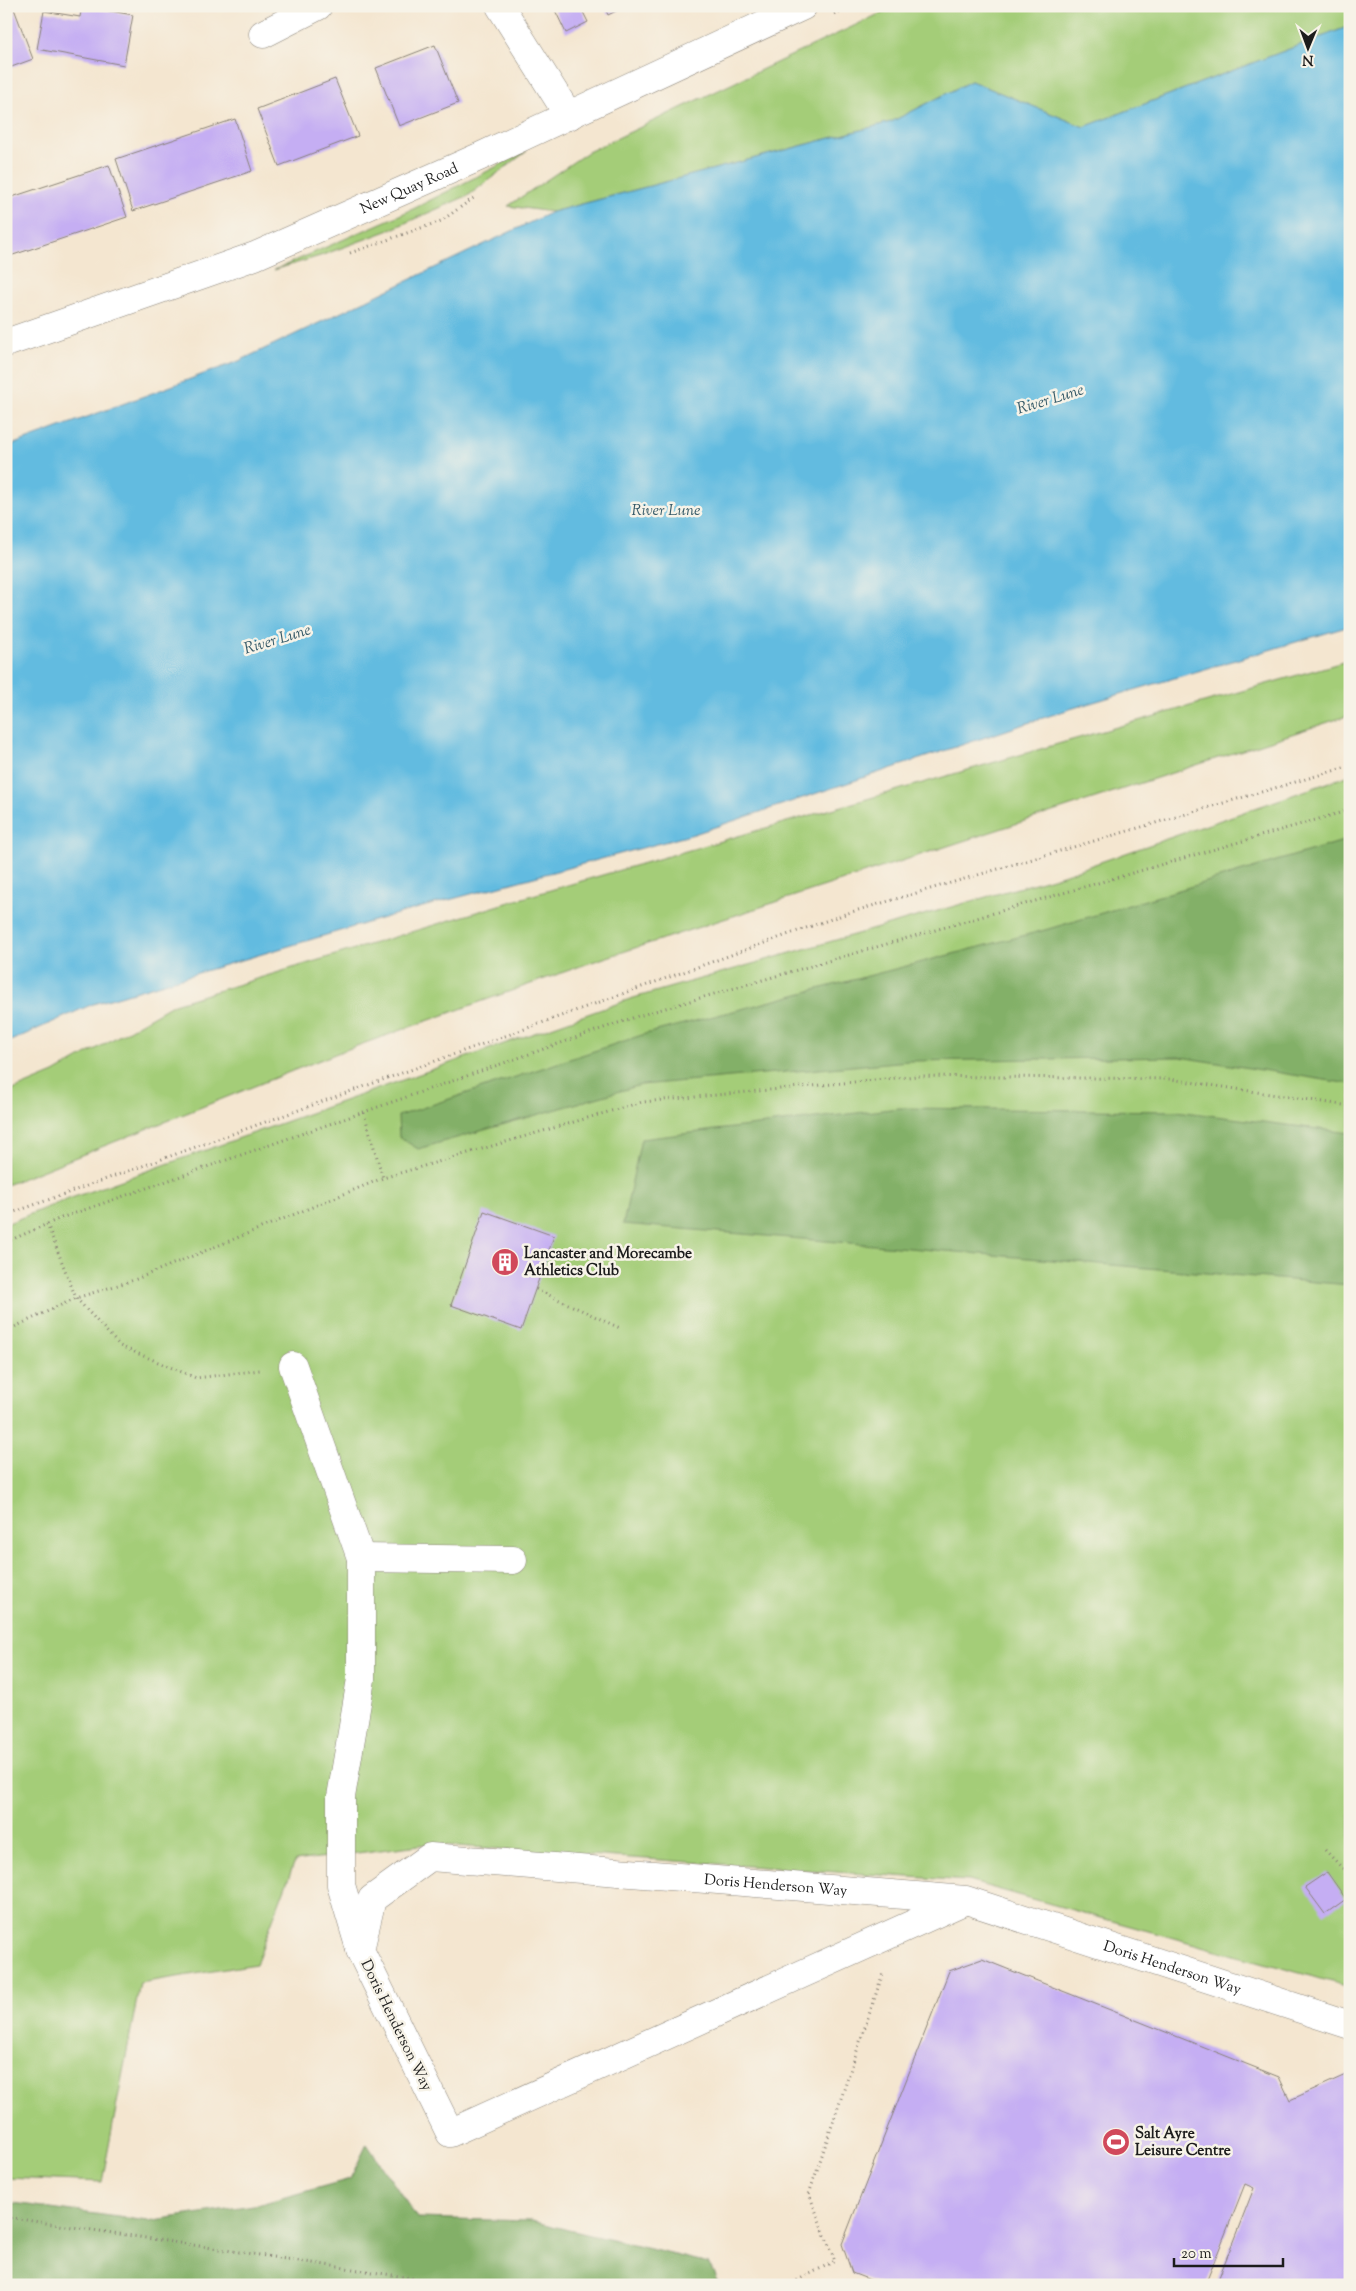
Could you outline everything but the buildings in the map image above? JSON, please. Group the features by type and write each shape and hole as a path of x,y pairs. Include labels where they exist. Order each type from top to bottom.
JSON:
{"street":[{"path":"263,34 318,6"},
{"path":"500,6 569,116"},
{"name":"New Quay Road","path":"6,344 255,256 569,116 803,6"},
{"path":"293,1366 361,1558 361,1679 341,1797 341,1885 360,1950"},
{"path":"361,1558 513,1560"},
{"name":"Doris Henderson Way","path":"966,1900 450,2133 360,1950 372,1899 430,1857 966,1900 1350,2025"}],"path":[{"path":"6,1215 848,913 1350,766"},
{"path":"6,1242 47,1224 638,1016 1350,810"},
{"path":"6,1331 76,1298 134,1280 384,1178 642,1102 917,1076 1170,1079 1350,1106"},
{"path":"364,1113 384,1178"},
{"path":"47,1224 76,1298 120,1346 196,1378 293,1366"},
{"path":"536,1289 622,1330"},
{"path":"1325,1850 1350,1876"},
{"path":"788,2285 835,2261 809,2194 884,1968"},
{"path":"6,2216 459,2285"}],"green space":[{"path":"896,6 1350,6 1350,26 1084,127 971,81 891,122 552,212 508,206 588,152"},
{"path":"527,151 469,195 387,231 320,256 274,270 413,209"},
{"path":"1350,660 1350,715 595,961 340,1052 6,1185 6,1093 54,1073 174,1004 533,895"},
{"path":"1350,775 1350,1987 968,1881 427,1844 295,1861 256,1964 140,1983 102,2182 6,2178 6,1224 60,1202 630,999 1063,875"},
{"path":"1350,839 1350,1084 1180,1057 908,1061 641,1085 418,1149 399,1137 398,1116 645,1034 1045,930"},
{"path":"899,1108 1176,1111 1350,1133 1350,1285 623,1224 641,1139"},
{"path":"367,2144 417,2218 531,2221 709,2263 719,2285 6,2285 6,2202 148,2221 260,2204 350,2179"}],"water":[{"name":"River Lune","path":"1350,26 1350,626 1070,709 694,834 404,912 93,1004 6,1043 6,447 239,361 552,212 891,122 971,81 1084,127"}],"place":[{"name":"Lancaster and Morecambe Athletics Club","path":"505,1262"},
{"name":"Salt Ayre Leisure Centre","path":"1116,2142"}]}
